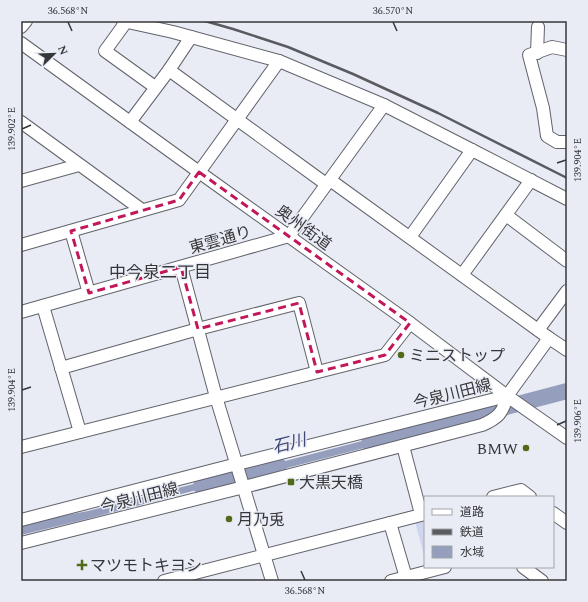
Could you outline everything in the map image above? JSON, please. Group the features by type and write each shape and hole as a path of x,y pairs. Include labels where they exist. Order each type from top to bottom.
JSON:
{"street":[{"path":"21,27 26,21"},
{"path":"155,87 105,51 125,21 173,32 279,61 384,105 567,199"},
{"path":"537,53 538,27"},
{"path":"130,122 169,70 191,37"},
{"name":"奥州街道","path":"21,43 567,438"},
{"path":"567,50 552,48 529,55 543,108 547,136 557,142 567,142"},
{"path":"21,245 179,200 279,61"},
{"path":"169,70 237,120 410,237 549,338 565,345"},
{"path":"289,236 384,105"},
{"path":"21,122 142,210"},
{"path":"410,237 472,150"},
{"path":"21,181 79,165"},
{"path":"462,275 531,180"},
{"path":"506,215 567,261"},
{"path":"71,231 89,293"},
{"name":"東雲通り","path":"21,312 289,236"},
{"path":"181,267 216,397 272,581"},
{"path":"538,330 567,291"},
{"path":"61,368 299,303 318,372"},
{"path":"43,306 80,432"},
{"path":"21,447 385,355 410,323"},
{"path":"507,396 549,338"},
{"name":"今泉川田線","path":"21,543 482,425 492,420 499,414 504,406 507,396"},
{"name":"今泉川田線","path":"21,520 507,396"},
{"path":"164,581 423,514 403,446"},
{"path":"497,496 521,490 529,496"},
{"path":"554,514 567,523"},
{"path":"390,523 406,579"},
{"path":"392,581 406,579 442,568"},
{"path":"524,568 542,581"}],"highlighted area":[{"path":"199,172 410,323 385,355 317,372 299,303 198,329 181,267 89,293 71,231 179,200"}],"shaded area":[{"path":"424,519 424,555 415,522"}],"water":[{"path":"567,387 567,396 544,402 542,395"},
{"path":"389,434 391,441 260,475 258,468"},
{"path":"221,477 223,483 21,535 21,526 88,511"}],"waterway":[{"name":"石川","path":"369,443 567,391"},
{"name":"石川","path":"201,486 279,466"}],"railway":[{"path":"205,21 288,47 353,74 438,113 567,178"}],"place":[{"name":"ミニストップ","path":"401,355"},
{"name":"BMW","path":"526,448"},
{"name":"大黒天橋","path":"291,482"},
{"name":"月乃兎","path":"229,519"},
{"name":"マツモトキヨシ","path":"82,565"}],"district":[{"name":"中今泉二丁目","path":"160,272"}]}
